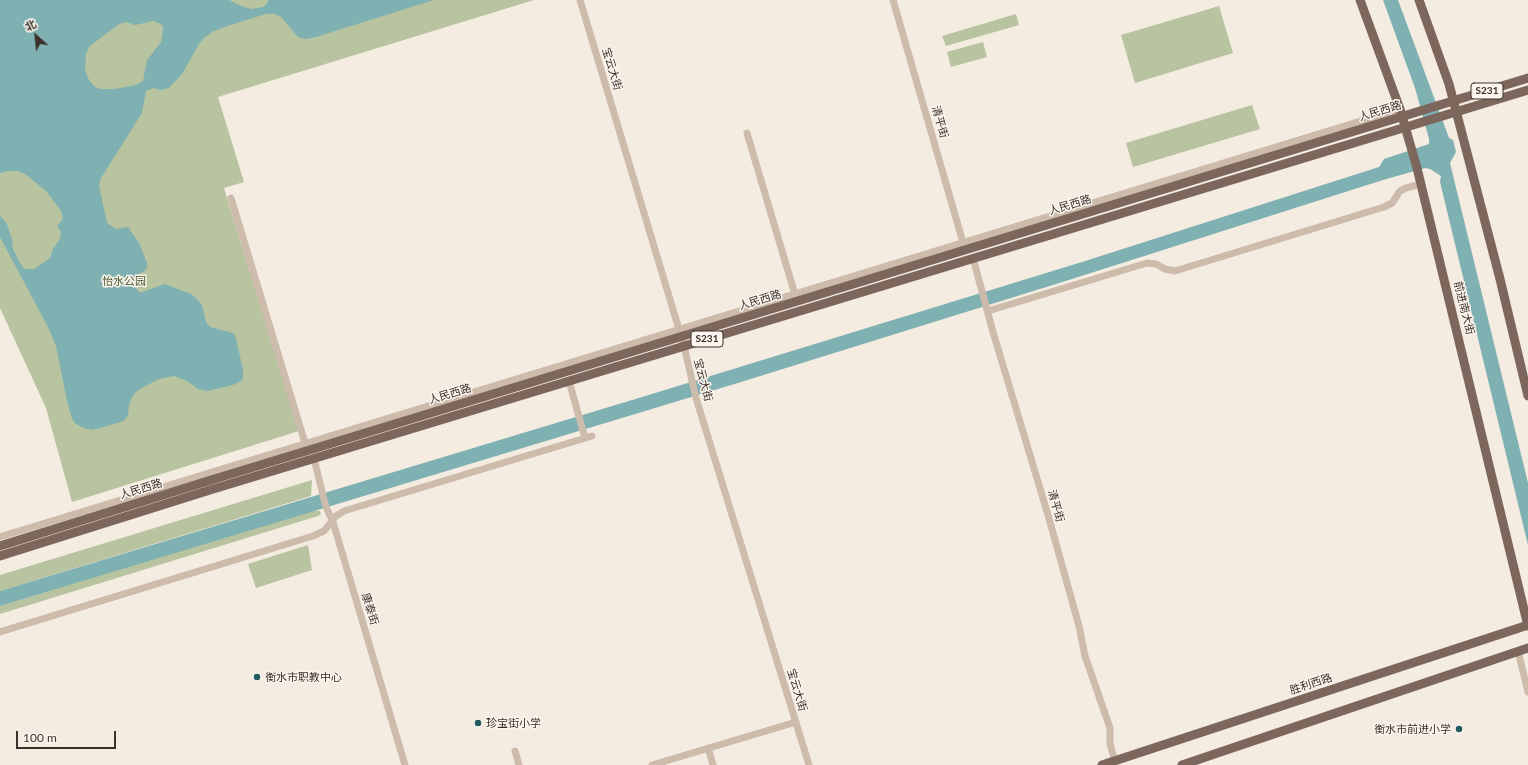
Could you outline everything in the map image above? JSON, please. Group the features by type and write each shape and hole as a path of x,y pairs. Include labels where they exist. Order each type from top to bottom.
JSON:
{"main road":[{"name":"前进南大街","path":"1360,0 1410,126 1410,144 1528,625"},
{"path":"1419,0 1443,65 1449,102 1528,396"},
{"name":"人民西路","path":"0,546 796,298 1404,113 1449,102 1528,78"},
{"name":"人民西路","path":"0,556 569,381 1528,90"},
{"name":"胜利西路","path":"1102,765 1528,625"},
{"path":"1182,765 1528,648"}],"street":[{"name":"宝云大街","path":"580,0 684,346 690,379 809,765"},
{"name":"清平街","path":"893,0 964,247"},
{"path":"747,133 796,298"},
{"path":"987,309 1147,263 1156,264 1165,269 1175,271 1384,206 1392,203 1400,191 1420,182"},
{"path":"231,198 305,443"},
{"name":"清平街","path":"973,258 995,339 1048,515 1079,626 1085,656 1110,728 1110,744 1114,761"},
{"path":"0,537 305,443 680,334"},
{"path":"0,632 313,536 324,531 336,516 344,511 587,436 569,381"},
{"name":"康泰街","path":"314,459 326,507 332,522 405,765"},
{"path":"1518,651 1528,692"},
{"path":"652,765 796,722"},
{"path":"708,748 713,765"},
{"path":"515,751 519,765"}],"green space":[{"name":"怡水公园","path":"0,0 534,0 218,97 244,182 224,188 299,431 72,502 46,408 0,308"},
{"path":"1219,6 1233,53 1135,83 1121,35"},
{"path":"1016,14 1019,25 946,46 942,36"},
{"path":"983,42 987,57 951,67 947,52"},
{"path":"1252,105 1260,129 1133,167 1126,143"},
{"path":"312,480 311,496 0,591 0,575"},
{"path":"313,510 320,511 321,514 0,614 0,606"},
{"path":"308,545 312,570 256,588 248,564"}],"water":[{"path":"0,0 229,0 251,9 263,7 267,4 268,0 434,0 316,37 305,39 298,37 281,17 275,14 266,14 227,26 212,32 204,38 182,74 169,88 161,90 153,88 146,91 142,113 101,178 99,186 107,223 116,229 128,227 139,243 147,263 147,268 132,279 139,292 165,284 191,294 202,305 206,322 210,327 233,333 236,338 243,370 243,378 241,381 233,385 207,391 198,389 187,381 174,376 159,379 138,390 133,395 129,405 128,415 124,421 93,430 76,424 72,419 67,401 56,346 49,329 0,237 0,216 6,222 12,239 13,249 24,269 34,269 50,258 53,249 60,239 61,232 57,226 63,219 61,211 47,192 25,174 18,171 0,173","holes":["153,21 161,24 163,27 161,42 147,60 143,81 136,85 115,89 100,89 94,86 89,80 85,70 86,54 90,46 119,24 126,22 135,25"]},
{"path":"1383,0 1398,0 1449,138 1453,140 1456,152 1450,163 1528,483 1528,545 1440,182 1441,176 1430,169 1425,168 741,382 0,606 0,591 1082,262 1379,167 1384,159 1429,144 1429,139 1415,88"}],"place":[{"name":"衡水市职教中心","path":"257,677"},
{"name":"珍宝街小学","path":"478,723"},
{"name":"衡水市前进小学","path":"1459,729"}]}
